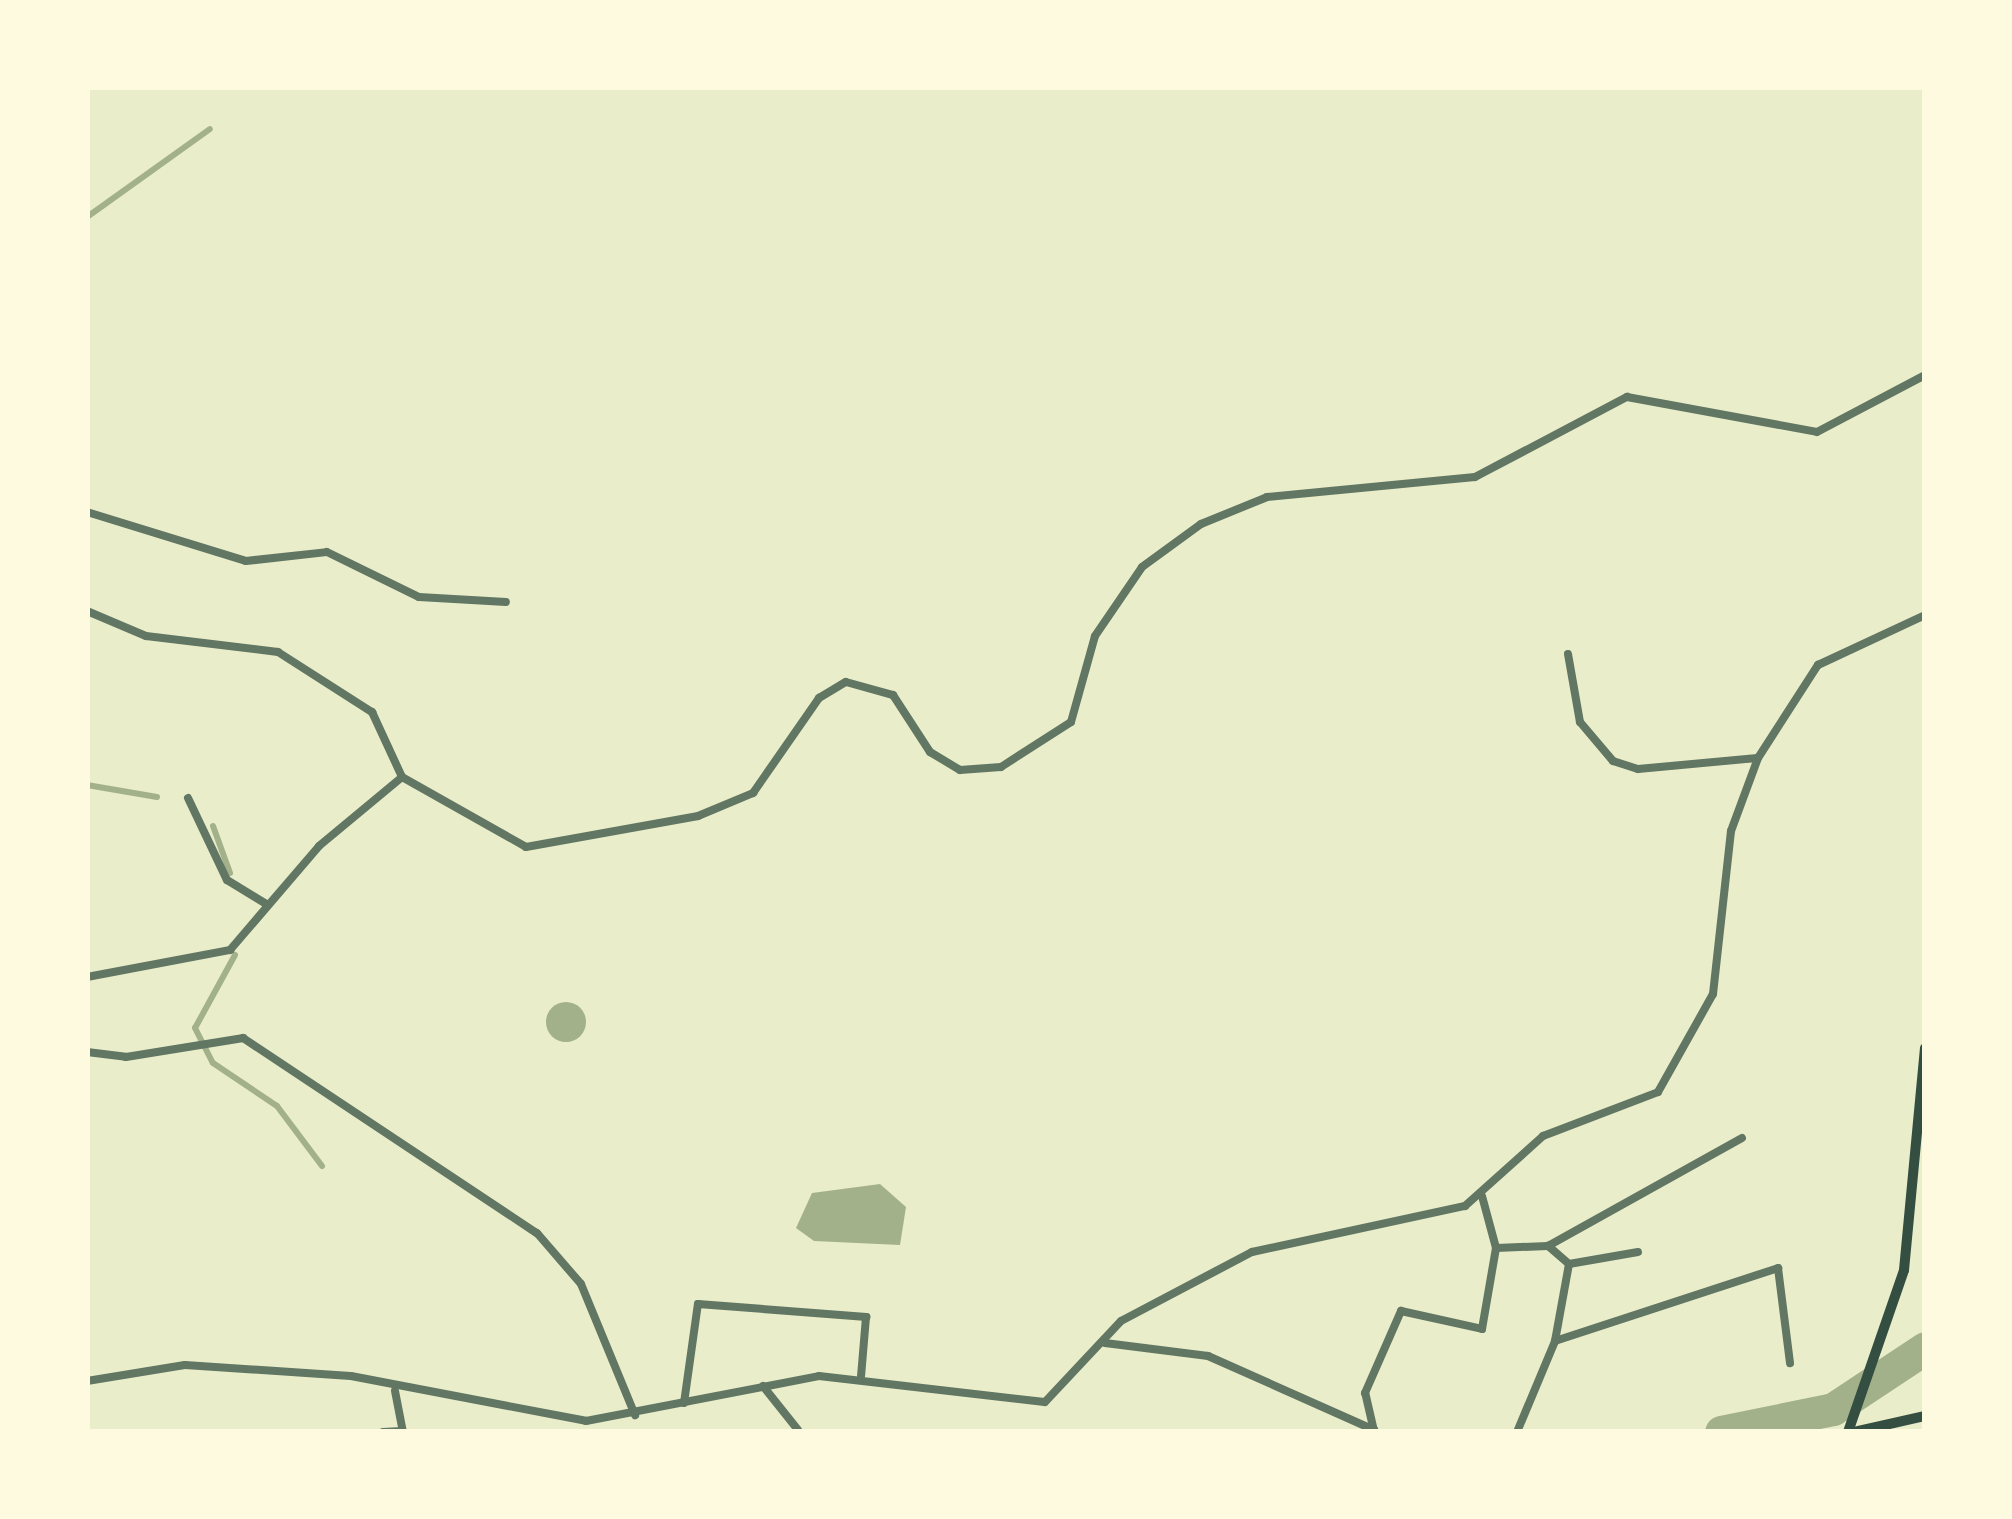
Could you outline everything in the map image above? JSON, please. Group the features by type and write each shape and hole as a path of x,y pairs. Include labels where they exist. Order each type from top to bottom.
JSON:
{"main road":[{"path":"1925,1048 1904,1270 1851,1432 1925,1416"}],"street":[{"path":"87,611 146,636 278,652 371,712 402,778 526,847 614,834 753,793 819,698 872,681 930,752 960,770 1001,767 1071,722 1109,608 1201,524 1267,497 1510,467 1627,397 1817,432 1925,375"},
{"path":"87,512 246,561 327,552 419,597 506,602"},
{"path":"87,1381 184,1365 351,1376 395,1390 586,1421 763,1386 861,1376 1029,1405 1144,1306 1285,1238 1413,1224 1482,1196 1543,1136 1636,1109 1689,1048 1713,994 1731,831 1758,758 1818,665 1925,615"},
{"path":"1568,654 1580,722 1613,761 1638,770 1758,758"},
{"path":"87,977 230,950 268,905 402,778"},
{"path":"188,798 227,880 268,905"},
{"path":"87,1052 126,1057 243,1038 537,1233 581,1284 635,1414"},
{"path":"1496,1248 1548,1246 1742,1138"},
{"path":"1374,1431 1365,1393 1401,1311 1482,1329 1496,1248 1482,1196"},
{"path":"1548,1246 1569,1264"},
{"path":"1569,1264 1638,1252"},
{"path":"1516,1432 1555,1341 1569,1264"},
{"path":"1555,1341 1778,1268 1790,1363"},
{"path":"683,1404 698,1304 866,1317 861,1376"},
{"path":"1105,1343 1208,1356 1374,1431"},
{"path":"763,1386 798,1430"},
{"path":"383,1432 402,1431 395,1390"}],"shaded area":[{"path":"566,1002 580,1008 586,1022 580,1036 566,1042 552,1036 546,1022 552,1008"},
{"path":"880,1184 906,1207 900,1245 814,1241 796,1228 812,1193"}],"waterway":[{"path":"87,217 210,129"},
{"path":"87,785 157,797"},
{"path":"213,826 230,873"},
{"path":"235,955 195,1028 213,1063 277,1106 322,1166"},
{"path":"1721,1432 1833,1409 1925,1348"}]}
